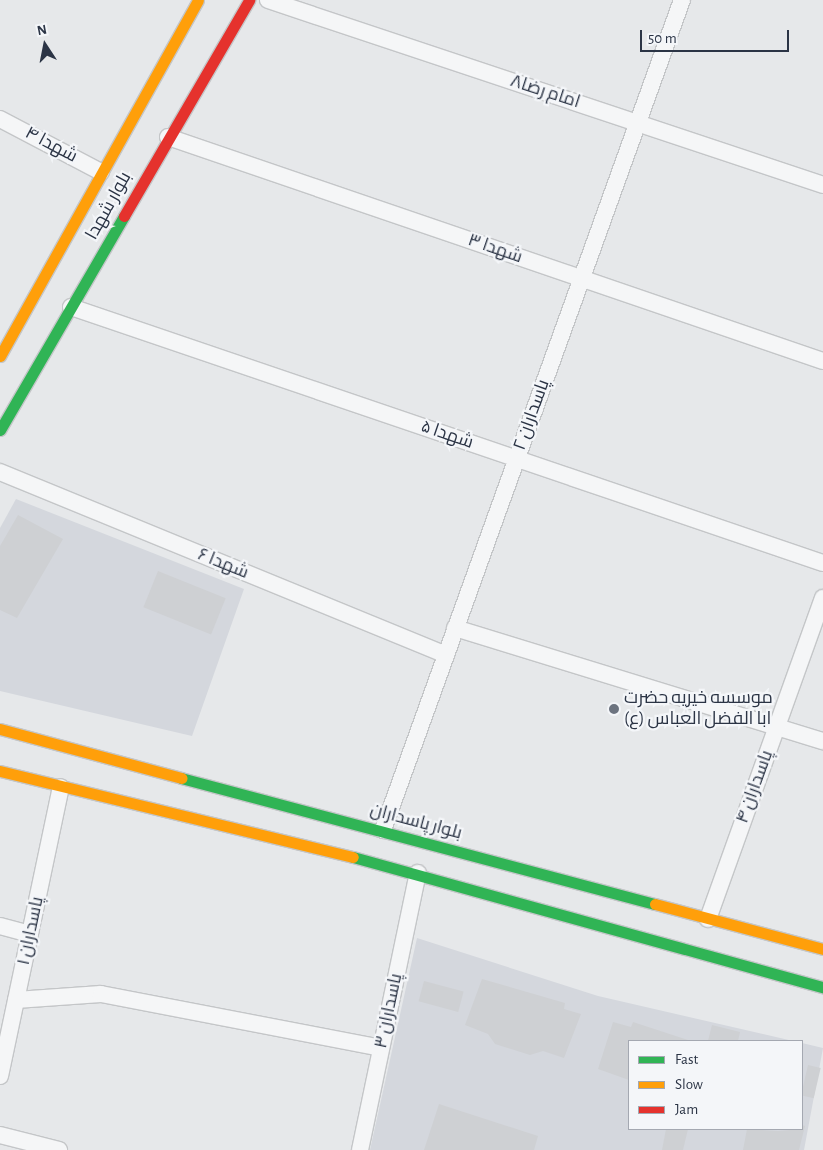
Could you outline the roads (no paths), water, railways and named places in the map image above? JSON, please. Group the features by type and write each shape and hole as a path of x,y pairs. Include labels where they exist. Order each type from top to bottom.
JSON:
{"main road":[{"name":"بلوار شهدا","path":"2,353 198,0"},
{"name":"بلوار شهدا","path":"0,430 249,0"},
{"path":"19,321 22,334 31,341 51,341"},
{"path":"2,353 24,353 31,374"},
{"name":"بلوار پاسداران","path":"0,729 823,949"},
{"path":"0,771 418,873 823,986"}],"street":[{"name":"امام رضا۸","path":"268,0 823,185"},
{"name":"پاسداران ۲","path":"382,830 682,0"},
{"name":"شهدا ۴","path":"0,119 102,172"},
{"name":"شهدا ۳","path":"168,138 823,361"},
{"name":"شهدا ۵","path":"71,307 823,563"},
{"name":"شهدا ۶","path":"0,472 446,655"},
{"name":"پاسداران ۴","path":"708,919 823,598"},
{"path":"455,628 823,741"},
{"name":"پاسداران ۱","path":"0,1076 61,787"},
{"name":"پاسداران ۳","path":"360,1150 418,873"},
{"path":"0,926 30,934"},
{"path":"16,1000 101,994 381,1048"},
{"path":"0,1135 58,1150"}],"place":[{"name":"موسسه خیریه حضرت ابا الفضل العباس (ع)","path":"614,709"}]}
